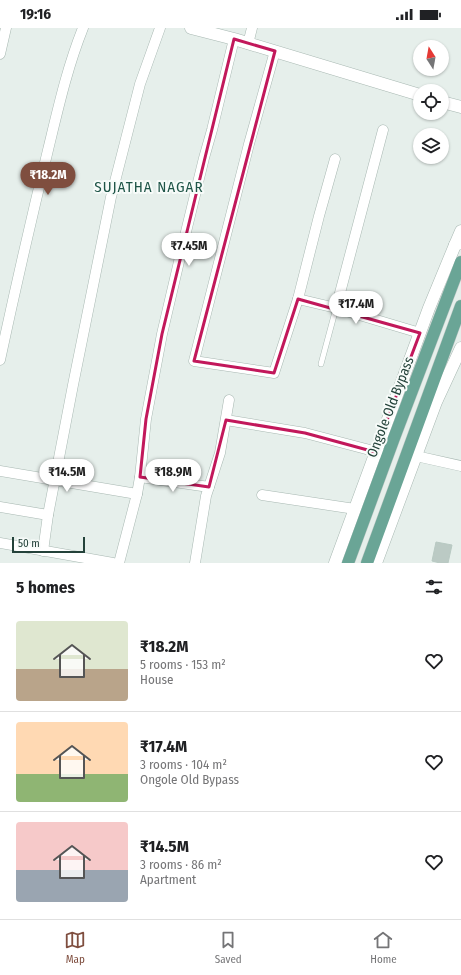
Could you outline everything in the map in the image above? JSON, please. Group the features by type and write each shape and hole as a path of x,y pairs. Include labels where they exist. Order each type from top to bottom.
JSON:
{"main road":[{"name":"Ongole Old Bypass","path":"348,563 381,454 461,262"},
{"path":"367,563 461,306"}],"street":[{"path":"0,54 6,28"},
{"path":"0,360 42,174 62,94 83,28"},
{"path":"43,551 48,515 111,197 140,84 160,28"},
{"path":"190,28 234,39 413,93"},
{"path":"248,44 252,28"},
{"path":"119,563 137,494 146,419 162,334 186,228 234,39"},
{"path":"275,51 194,361 274,373 298,299 335,159"},
{"path":"449,104 461,108"},
{"path":"336,308 383,130"},
{"path":"335,563 355,509 381,454 420,333 429,308 458,244 461,231"},
{"path":"298,299 336,308 420,333"},
{"path":"376,563 436,402 461,348"},
{"path":"195,563 206,496 220,453 229,400"},
{"path":"226,420 305,434 381,454"},
{"path":"416,456 461,466"},
{"path":"0,471 137,494"},
{"path":"140,477 209,487"},
{"path":"262,495 355,509"},
{"path":"0,507 48,515"},
{"path":"0,543 113,563"}],"lane":[{"path":"321,364 336,308"}],"highlighted area":[{"path":"234,39 275,51 194,361 274,373 298,299 420,333 375,452 305,433 226,420 209,487 140,477 146,419 162,334"}],"building":[{"path":"436,542 452,545 448,563 432,561"}],"district":[{"name":"SUJATHA NAGAR","path":"149,187"}]}
